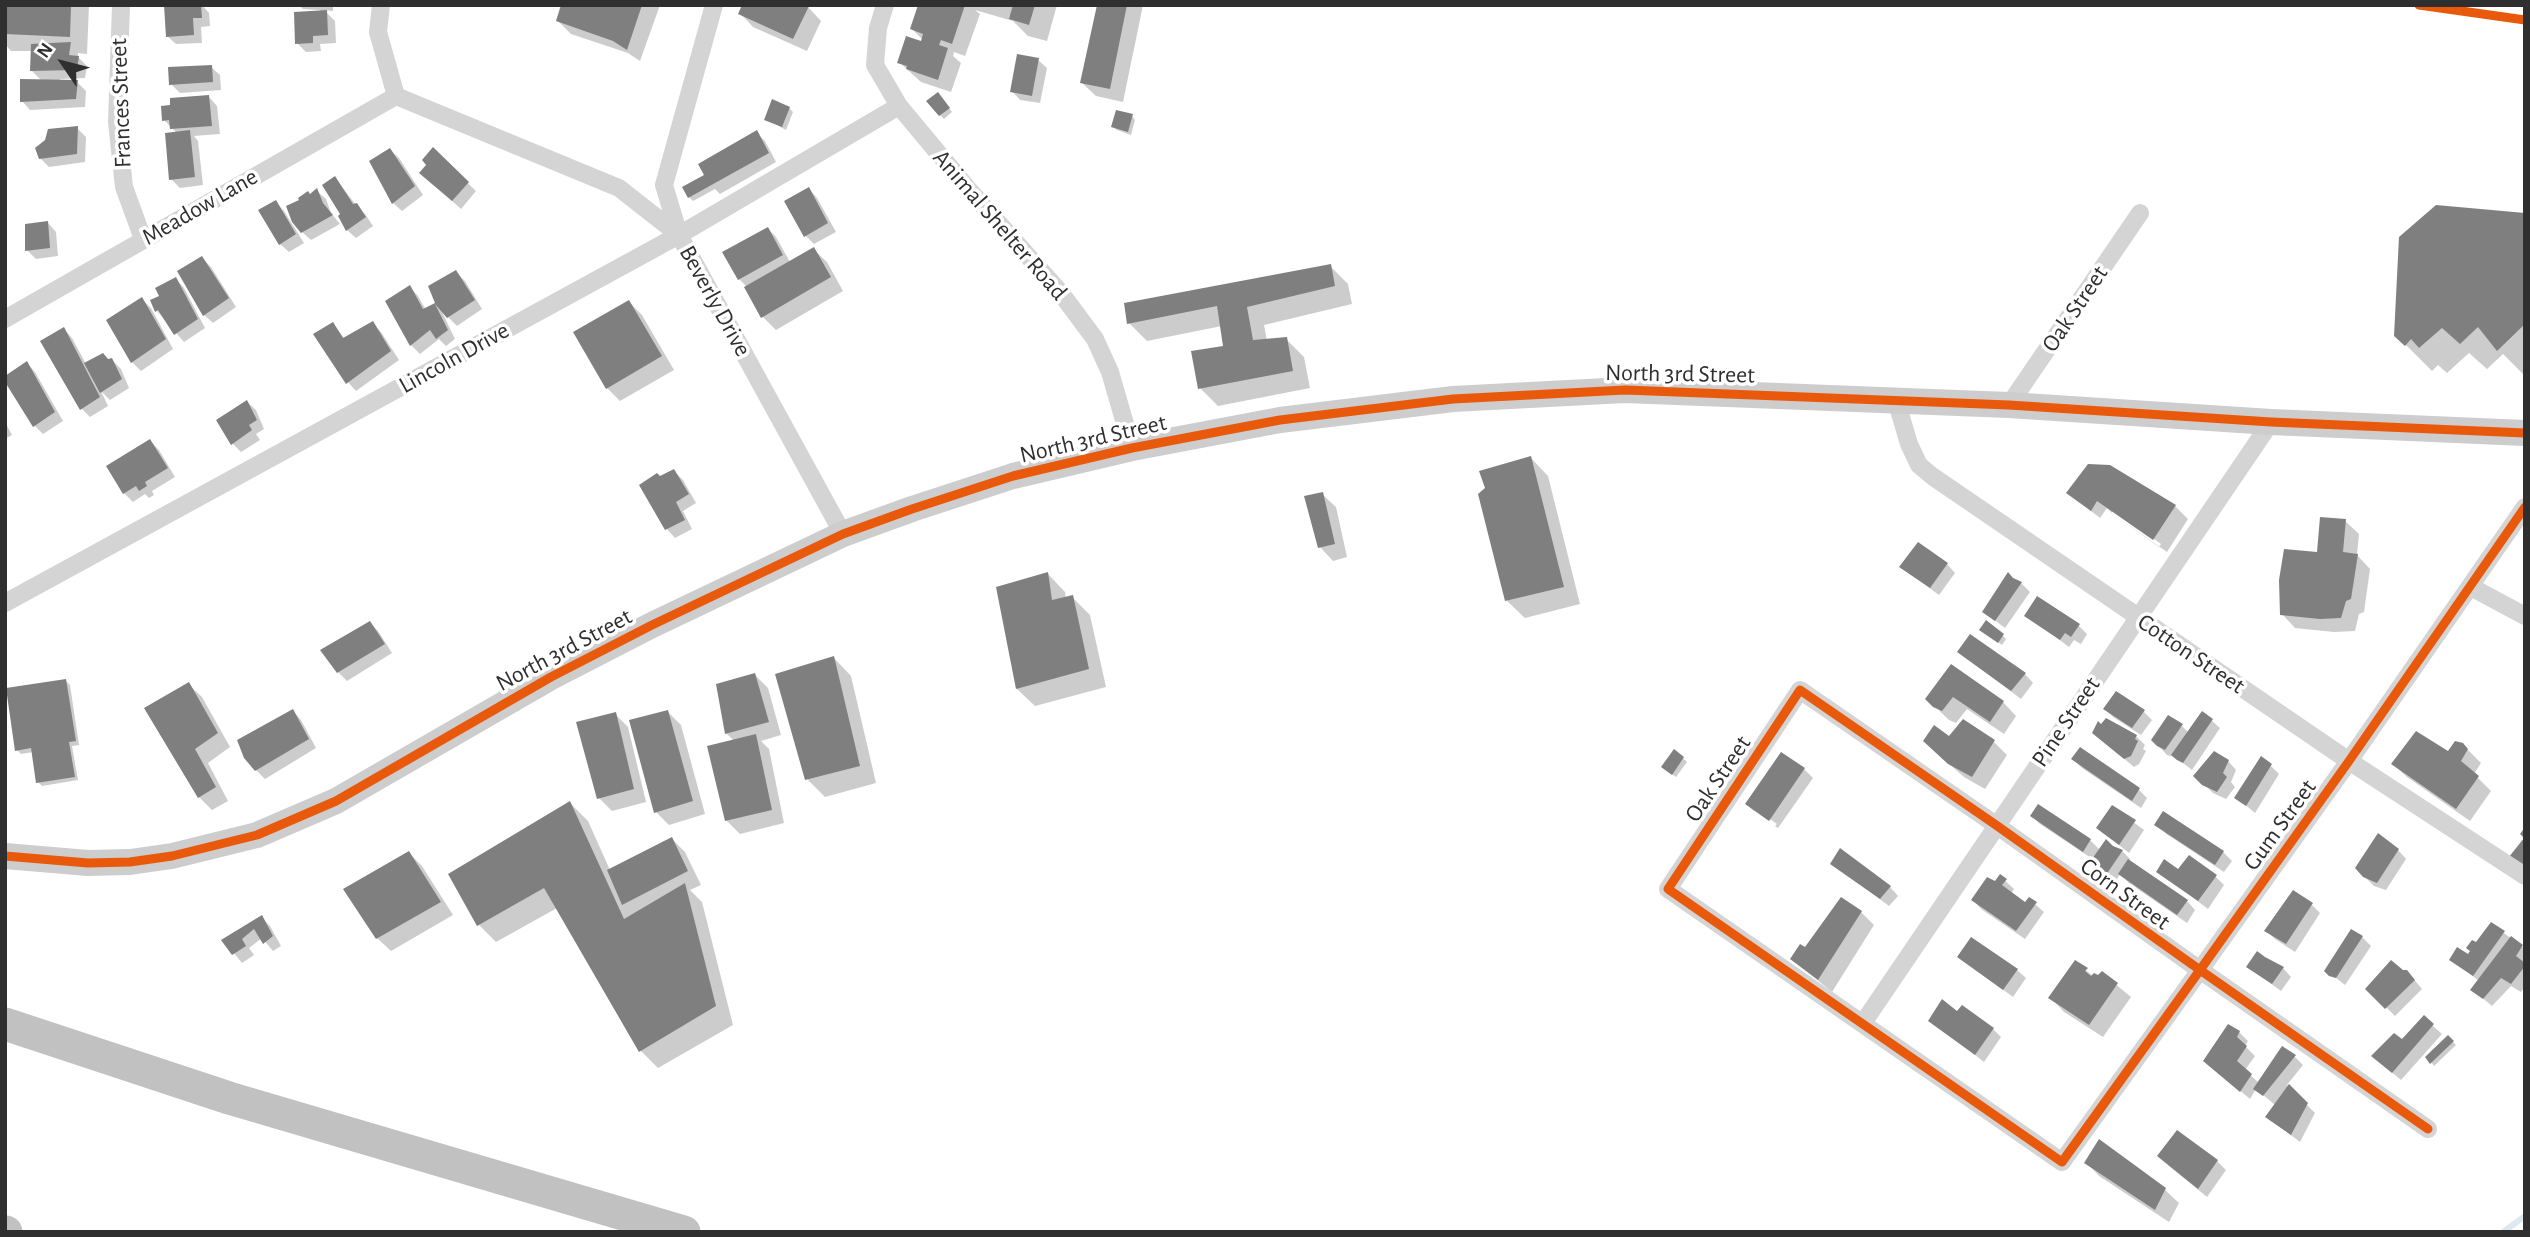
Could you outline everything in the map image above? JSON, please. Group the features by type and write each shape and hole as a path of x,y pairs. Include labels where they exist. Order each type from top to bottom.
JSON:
{"highway":[{"path":"5,1015 72,1046"},
{"path":"5,1024 229,1098 684,1232"}],"main road":[{"name":"North 3rd Street","path":"5,856 88,863 130,862 172,856 257,835 337,801 551,677 641,630 842,534 1013,476 1132,448 1280,421 1453,399 1625,390 2009,405 2271,422 2525,433"}],"street":[{"name":"Frances Street","path":"121,5 117,122 124,187 143,239"},
{"path":"381,5 378,32 396,96"},
{"path":"679,235 664,185 714,5"},
{"name":"Animal Shelter Road","path":"885,5 878,28 875,65 899,106 1060,292 1095,339 1110,372 1132,448"},
{"name":"Meadow Lane","path":"5,319 396,96"},
{"name":"Beverly Drive","path":"396,96 619,188 679,235 842,534"},
{"name":"Lincoln Drive","path":"5,603 679,235 899,106"},
{"name":"Oak Street","path":"2009,405 2140,214"},
{"name":"Cotton Street","path":"1896,400 1909,444 1919,465 2349,761 2525,876"},
{"name":"Pine Street","path":"1863,1023 2271,422"},
{"name":"Gum Street","path":"1863,1023 2062,1163 2349,761 2525,507"},
{"path":"2471,587 2525,616"},
{"name":"Oak Street","path":"1800,690 1668,889 1863,1023"},
{"name":"Corn Street","path":"1800,690 2428,1129"}],"building":[{"path":"5,5 71,5 70,37 5,34"},
{"path":"164,5 201,5 202,18 193,18 194,35 166,37"},
{"path":"561,5 642,5 627,50 613,41 556,21"},
{"path":"742,5 809,6 793,39 738,14"},
{"path":"918,5 965,5 952,44 941,40 939,45 948,48 938,80 897,63 906,36 921,41 923,34 910,29"},
{"path":"1013,5 1035,5 1029,25 1009,19"},
{"path":"1097,5 1127,5 1110,89 1080,83"},
{"path":"327,10 328,35 313,36 313,43 295,44 294,12"},
{"path":"71,42 69,55 79,56 77,70 30,71 31,44"},
{"path":"1017,54 1039,58 1032,96 1010,92"},
{"path":"212,65 213,82 169,85 168,67"},
{"path":"20,79 78,80 76,99 20,102"},
{"path":"938,92 950,108 939,116 926,101"},
{"path":"209,95 212,126 170,129 169,120 162,121 161,106 170,105 170,98"},
{"path":"772,99 790,107 782,127 764,120"},
{"path":"1116,110 1133,114 1128,132 1111,127"},
{"path":"78,126 77,154 39,159 35,148 45,140 48,129"},
{"path":"190,130 195,177 169,180 165,133"},
{"path":"757,130 769,153 688,198 682,187 704,175 698,164"},
{"path":"433,147 469,182 452,201 419,173 426,165 422,160"},
{"path":"390,148 415,186 392,204 369,161"},
{"path":"335,176 353,204 357,203 366,217 346,231 338,216 340,214 322,185"},
{"path":"809,187 828,223 804,237 784,201"},
{"path":"317,188 323,203 333,215 301,233 292,222 286,206"},
{"path":"276,200 296,234 279,245 258,210"},
{"path":"2436,205 2525,213 2525,324 2497,351 2478,327 2460,344 2442,328 2419,348 2411,339 2405,346 2394,336 2399,237"},
{"path":"48,221 50,248 25,251 25,224"},
{"path":"768,227 783,255 738,280 722,252"},
{"path":"814,247 831,277 761,318 744,287"},
{"path":"202,256 229,298 203,316 177,271"},
{"path":"1331,264 1335,286 1247,307 1253,340 1287,337 1293,371 1198,389 1191,351 1223,346 1217,306 1127,324 1124,303"},
{"path":"456,270 475,300 447,318 435,304 448,330 436,339 430,330 410,346 385,301 410,285 423,309 435,303 428,286"},
{"path":"176,277 198,319 174,335 158,310 155,312 150,300 159,296 155,288"},
{"path":"142,297 166,339 131,363 106,320"},
{"path":"629,300 662,356 606,389 573,332"},
{"path":"373,321 391,351 346,384 313,334 333,322 343,338"},
{"path":"64,327 100,397 80,410 40,341"},
{"path":"103,353 108,359 112,358 122,379 100,393 84,363"},
{"path":"27,361 55,412 33,427 5,382 5,376"},
{"path":"247,400 257,420 249,425 252,430 231,445 216,420"},
{"path":"150,439 168,468 145,482 147,486 139,491 136,486 123,494 106,466"},
{"path":"1531,456 1564,587 1505,601 1478,494 1485,488 1479,471"},
{"path":"2088,464 2110,465 2176,505 2153,540 2097,501 2091,511 2066,493"},
{"path":"674,469 689,494 676,502 685,520 665,530 639,485 657,473 660,476"},
{"path":"1323,492 1335,544 1318,548 1304,496"},
{"path":"2320,517 2346,519 2343,552 2358,554 2351,599 2346,601 2341,618 2280,615 2279,580 2284,549 2317,552"},
{"path":"1918,542 1948,563 1930,588 1899,567"},
{"path":"1048,572 1052,600 1073,595 1089,669 1016,689 996,587"},
{"path":"2008,572 2022,582 1995,621 1982,612"},
{"path":"2037,596 2080,624 2071,637 2065,633 2060,640 2024,616"},
{"path":"1986,620 2004,634 1998,643 1979,630"},
{"path":"370,621 385,644 337,673 320,650"},
{"path":"1970,634 2026,673 2011,691 1957,652"},
{"path":"834,656 860,766 805,780 775,674"},
{"path":"1951,664 2004,701 1990,722 1953,697 1942,711 1925,699"},
{"path":"755,673 769,722 725,734 716,684"},
{"path":"66,679 76,741 69,742 75,777 36,783 31,748 15,751 6,688"},
{"path":"189,682 218,733 195,749 216,787 198,798 144,708"},
{"path":"2116,691 2145,710 2132,728 2103,709"},
{"path":"293,709 309,739 255,771 244,758 237,740"},
{"path":"668,710 693,801 654,813 629,720"},
{"path":"2202,711 2213,719 2183,763 2171,755"},
{"path":"616,712 634,789 597,799 576,722"},
{"path":"2168,715 2183,724 2165,750 2151,740"},
{"path":"2106,718 2137,735 2135,739 2138,741 2131,756 2124,759 2092,733 2098,721 2101,724"},
{"path":"1963,719 1995,740 1972,777 1948,764 1923,741 1934,725 1949,736"},
{"path":"2416,731 2448,751 2455,741 2463,743 2468,749 2461,761 2479,776 2456,809 2391,764"},
{"path":"756,734 772,810 725,821 707,746"},
{"path":"2080,747 2140,788 2132,801 2071,759"},
{"path":"1674,749 1684,757 1672,775 1661,767"},
{"path":"2214,751 2229,760 2223,773 2227,777 2217,792 2202,785 2193,776"},
{"path":"1781,752 1805,768 1769,821 1745,804"},
{"path":"2261,756 2272,764 2246,806 2234,798"},
{"path":"570,801 624,919 685,883 716,1006 639,1052 544,888 477,926 448,874"},
{"path":"2038,804 2091,839 2083,852 2030,816"},
{"path":"2112,805 2136,820 2119,845 2096,828"},
{"path":"2163,811 2224,851 2215,865 2154,825"},
{"path":"2525,827 2525,868 2509,857 2524,838 2520,834"},
{"path":"2378,833 2399,849 2377,883 2363,877 2355,868"},
{"path":"672,837 688,871 622,905 607,870"},
{"path":"2106,839 2123,850 2106,875 2097,871 2090,862"},
{"path":"1840,848 1891,886 1880,899 1830,864"},
{"path":"409,851 441,902 376,939 343,889"},
{"path":"2189,855 2217,875 2198,901 2156,872 2164,859 2178,869"},
{"path":"2128,859 2188,900 2177,915 2118,874"},
{"path":"2000,874 2007,879 2002,885 2025,902 2029,897 2037,902 2016,931 1971,900 1987,877 1995,881"},
{"path":"2293,890 2313,903 2286,944 2264,931"},
{"path":"1841,897 1862,911 1818,980 1790,959 1800,944 1805,947"},
{"path":"262,915 273,936 263,944 254,929 242,939 246,946 232,955 221,940"},
{"path":"2491,922 2505,931 2473,976 2449,960 2457,947 2468,954 2470,951 2466,948 2472,940 2476,942"},
{"path":"2351,929 2363,936 2336,978 2329,976 2324,971"},
{"path":"2511,936 2523,945 2516,956 2525,966 2511,984 2501,978 2483,999 2470,990"},
{"path":"1971,937 2018,969 2003,990 1957,957"},
{"path":"2257,951 2284,967 2272,984 2246,967"},
{"path":"2075,960 2088,968 2085,971 2091,976 2102,971 2118,983 2089,1025 2048,998"},
{"path":"2391,960 2403,970 2407,970 2415,980 2385,1009 2365,989"},
{"path":"1942,999 1957,1011 1962,1005 1994,1028 1975,1055 1928,1021"},
{"path":"2424,1015 2434,1024 2392,1073 2371,1056 2394,1033 2402,1039"},
{"path":"2228,1024 2240,1031 2237,1037 2247,1046 2237,1061 2252,1074 2240,1092 2203,1061"},
{"path":"2448,1035 2454,1041 2430,1064 2425,1057"},
{"path":"2282,1046 2296,1055 2263,1096 2253,1089"},
{"path":"2289,1084 2308,1103 2291,1135 2265,1117"},
{"path":"2177,1130 2218,1160 2198,1189 2157,1156"},
{"path":"2099,1139 2166,1188 2155,1210 2084,1163"}],"waterway":[{"path":"2503,1232 2525,1216"}],"cycle path":[{"path":"2419,5 2525,20"},
{"path":"5,856 88,863 130,862 172,856 257,835 336,801 551,677 652,625 843,534 1013,476 1132,448 1280,420 1453,399 1625,390 2009,405 2271,422 2525,433"},
{"path":"2428,1129 2200,970 1996,825 1800,690 1668,889 2062,1162 2200,970 2349,761 2525,507"}]}
